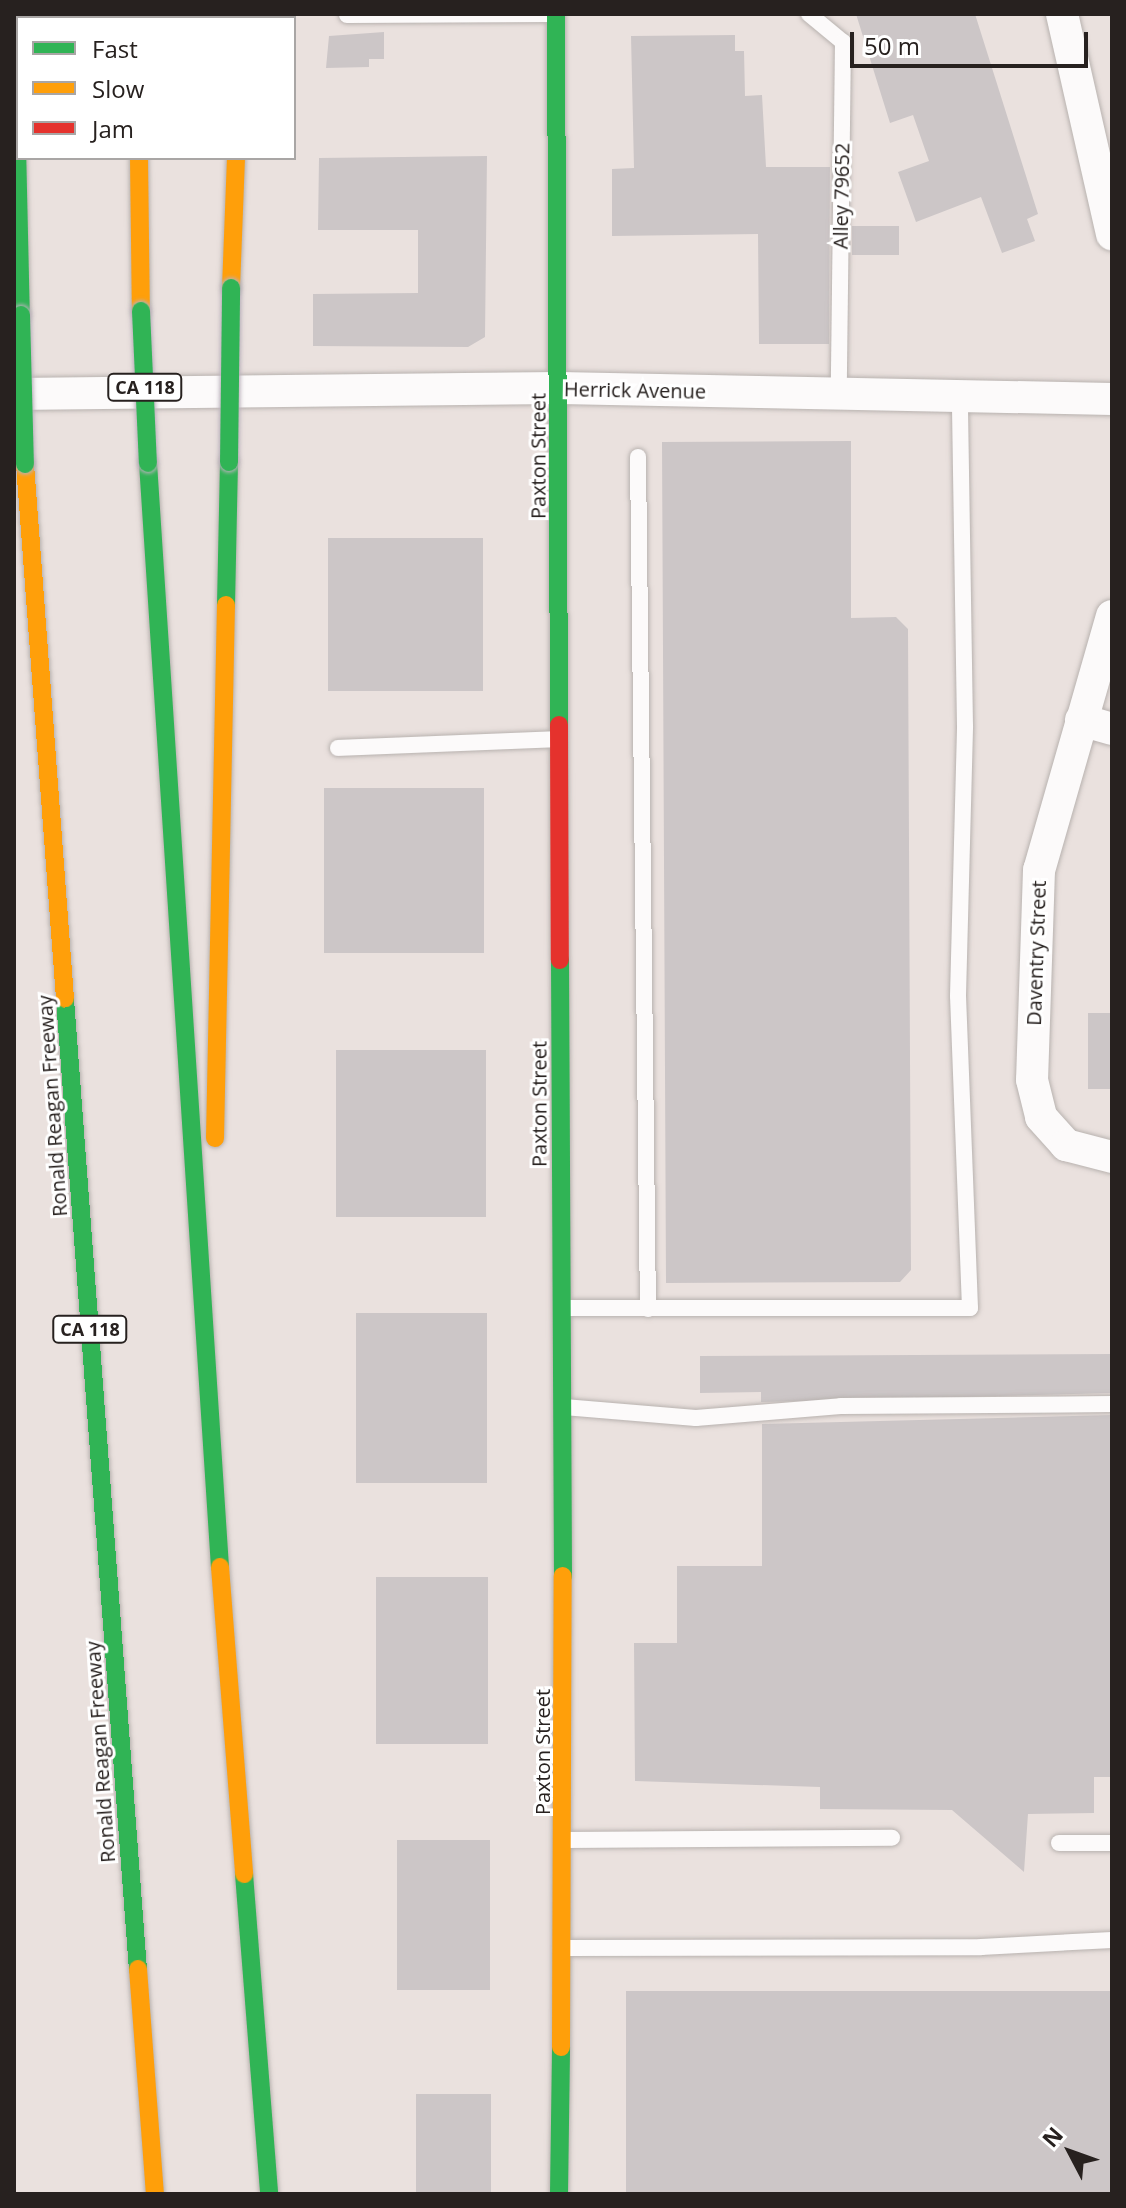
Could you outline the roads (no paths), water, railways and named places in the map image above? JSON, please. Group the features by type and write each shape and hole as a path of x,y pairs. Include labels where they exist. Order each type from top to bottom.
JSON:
{"main road":[{"name":"Ronald Reagan Freeway","path":"14,14 16,100"},
{"name":"Paxton Street","path":"556,14 560,388 563,1840 559,2194"},
{"name":"Ronald Reagan Freeway","path":"17,160 25,464 155,2194"},
{"name":"CA 118","path":"139,160 141,311 148,463 205,1376 269,2194"},
{"path":"205,1376 224,925 231,288 236,160"},
{"path":"14,252 21,315"}],"street":[{"path":"1069,16 1112,234"},
{"name":"Herrick Avenue","path":"14,394 560,388 1112,399"},
{"name":"Daventry Street","path":"1112,616 1039,870 1032,1080 1041,1117 1066,1145 1112,1157"},
{"path":"1081,720 1112,729"}],"lane":[{"path":"347,15 566,14"},
{"name":"Alley 79652","path":"809,14 843,42 839,394"},
{"path":"562,1308 970,1308 958,996 965,726 960,396"},
{"path":"638,457 648,1309"},
{"path":"338,748 560,739"},
{"path":"562,1407 696,1418 841,1406 1112,1404"},
{"path":"563,1840 892,1838"},
{"path":"1059,1843 1112,1843"},
{"path":"562,1948 981,1947 1112,1940"}]}
